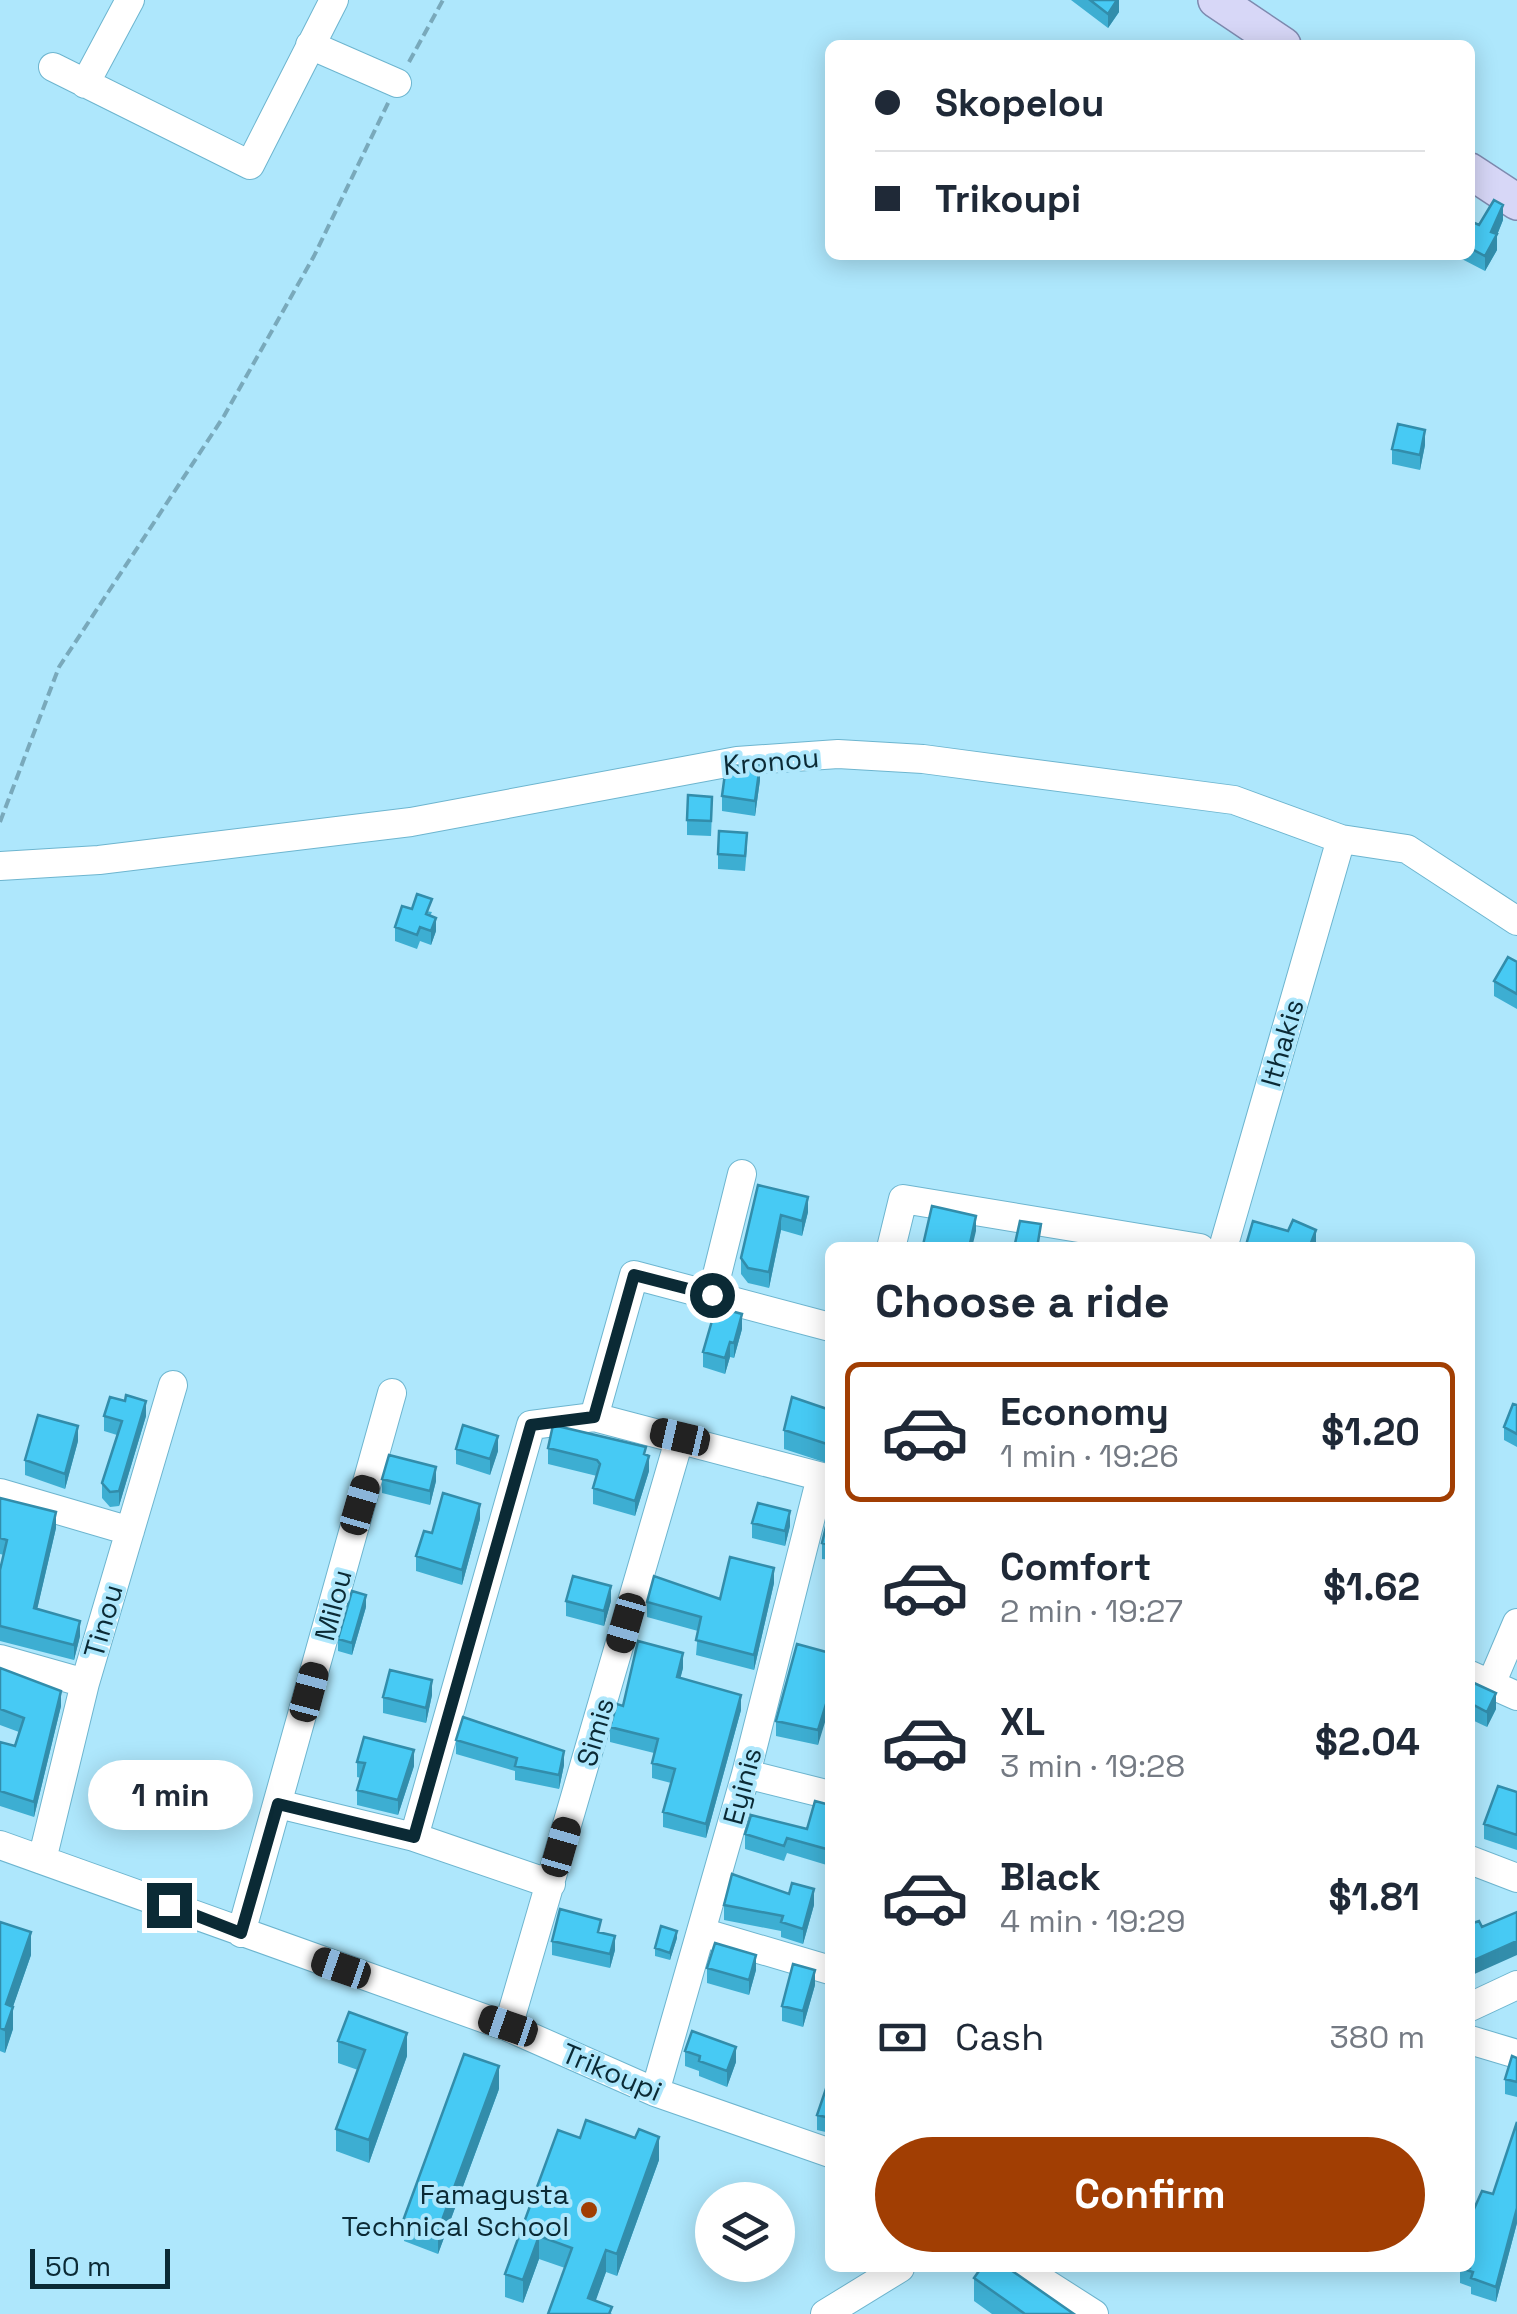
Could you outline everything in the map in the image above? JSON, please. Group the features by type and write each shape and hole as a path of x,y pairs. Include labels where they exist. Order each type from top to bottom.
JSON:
{"main road":[{"path":"1216,0 1276,40"},
{"path":"1475,174 1517,202"}],"street":[{"path":"84,84 130,0"},
{"path":"53,67 250,165 334,0"},
{"path":"310,45 397,84"},
{"name":"Kronou","path":"0,866 99,860 411,822 737,762 838,754 923,760 1234,800 1341,839 1407,849 1517,921"},
{"name":"Ithakis","path":"1225,1242 1341,839"},
{"path":"712,1295 742,1174"},
{"path":"892,1242 903,1199 1164,1242"},
{"path":"594,1417 634,1275 825,1326"},
{"name":"Tinou","path":"42,1860 85,1683 173,1385"},
{"name":"Milou","path":"241,1933 392,1393"},
{"path":"414,1837 531,1425 594,1417 825,1478"},
{"name":"Simis","path":"508,2026 680,1437"},
{"name":"Eyinis","path":"655,2092 825,1482"},
{"path":"0,1493 130,1531"},
{"path":"1517,1623 1480,1679 1517,1696"},
{"path":"0,1659 85,1683"},
{"path":"746,1774 825,1794"},
{"path":"278,1804 414,1837 550,1884"},
{"name":"Trikoupi","path":"0,1845 508,2026 655,2092 825,2150"},
{"path":"1475,1862 1517,1878"},
{"path":"701,1932 825,1969"},
{"path":"1475,2006 1517,1985"},
{"path":"1475,2041 1517,2054"},
{"path":"825,2314 893,2272"},
{"path":"1028,2272 1094,2314"}],"path":[{"path":"0,822 58,667 224,416 314,256 397,84 443,0"}],"building":[{"path":"1090,0 1117,0 1108,14"},
{"path":"1494,200 1503,205 1491,232 1497,234 1485,256 1475,251 1475,223 1479,225"},
{"path":"1398,424 1425,430 1420,455 1392,449"},
{"path":"760,765 755,801 722,796 726,766"},
{"path":"688,795 712,797 711,821 687,820"},
{"path":"719,831 747,833 745,856 718,854"},
{"path":"417,894 432,899 426,914 436,918 431,931 420,927 417,935 395,927 402,906 412,909"},
{"path":"1508,957 1517,962 1517,994 1494,981"},
{"path":"758,1185 808,1197 802,1221 781,1215 769,1272 748,1268 741,1258"},
{"path":"932,1206 976,1216 970,1242 924,1242"},
{"path":"1293,1220 1316,1230 1311,1242 1247,1242 1253,1221 1288,1231"},
{"path":"1020,1221 1041,1224 1038,1242 1015,1242"},
{"path":"716,1307 742,1314 725,1358 703,1352"},
{"path":"126,1395 146,1401 119,1491 110,1492 102,1483 122,1421 104,1416 110,1397 125,1401"},
{"path":"792,1397 825,1408 825,1443 784,1430"},
{"path":"1513,1404 1517,1405 1517,1434 1504,1427"},
{"path":"38,1415 78,1426 65,1474 25,1460"},
{"path":"463,1425 498,1436 490,1459 456,1449"},
{"path":"553,1425 646,1447 644,1454 649,1456 635,1501 593,1488 600,1464 597,1460 548,1448"},
{"path":"389,1455 436,1467 430,1491 382,1479"},
{"path":"443,1493 480,1504 462,1570 416,1556 424,1531 432,1533"},
{"path":"0,1498 56,1512 34,1608 80,1621 74,1645 0,1626 0,1570 7,1540 0,1538"},
{"path":"758,1503 790,1511 785,1531 752,1523"},
{"path":"730,1557 774,1568 754,1655 696,1640 701,1617 647,1602 654,1576 720,1599"},
{"path":"573,1576 611,1586 604,1611 566,1601"},
{"path":"352,1591 366,1595 352,1643 338,1639"},
{"path":"638,1641 683,1653 677,1677 741,1695 706,1824 663,1812 675,1769 652,1763 658,1739 610,1727 617,1704 623,1706"},
{"path":"797,1644 825,1652 825,1707 818,1730 776,1721"},
{"path":"0,1668 61,1691 34,1802 0,1791 0,1742 15,1746 24,1718 0,1709"},
{"path":"390,1670 432,1680 426,1708 383,1697"},
{"path":"1475,1683 1496,1693 1487,1712 1475,1706"},
{"path":"463,1717 564,1751 559,1775 515,1766 517,1758 456,1740"},
{"path":"364,1737 414,1750 398,1800 357,1790 365,1763 357,1762"},
{"path":"1498,1786 1517,1792 1517,1835 1484,1824"},
{"path":"815,1801 825,1804 825,1849 787,1838 784,1846 745,1834 751,1815 807,1829"},
{"path":"732,1874 789,1894 792,1883 814,1889 803,1929 781,1922 783,1916 724,1905"},
{"path":"560,1909 601,1920 598,1932 615,1936 610,1954 552,1941"},
{"path":"1517,1912 1517,1941 1475,1960 1475,1922 1479,1921 1482,1927"},
{"path":"0,1922 31,1932 6,2004 13,2007 5,2030 0,2028"},
{"path":"661,1926 677,1931 670,1953 655,1948"},
{"path":"715,1943 756,1955 749,1980 707,1968"},
{"path":"793,1964 815,1970 803,2011 782,2006"},
{"name":"Famagusta Technical School","path":"349,2012 407,2033 369,2140 336,2129 365,2050 338,2041"},
{"path":"692,2031 736,2047 727,2071 699,2061 700,2056 685,2051"},
{"name":"Famagusta Technical School","path":"464,2054 499,2066 438,2231 404,2218"},
{"path":"1512,2056 1517,2058 1517,2082 1505,2079"},
{"path":"825,2092 825,2117 817,2115"},
{"name":"Famagusta Technical School","path":"586,2120 635,2138 639,2129 659,2137 617,2254 606,2250 588,2298 612,2307 609,2314 548,2314 572,2248 539,2236 523,2280 505,2274 558,2130 580,2138"},
{"path":"1517,2122 1517,2208 1496,2287 1471,2278 1475,2272 1475,2207 1482,2191 1493,2194"},
{"path":"978,2272 1014,2272 1074,2314 1025,2314 974,2278"}],"place":[{"name":"Famagusta Technical School","path":"589,2210"}],"route":[{"path":"169,1905 241,1933 278,1804 414,1837 531,1425 594,1417 634,1275 712,1295"}]}
